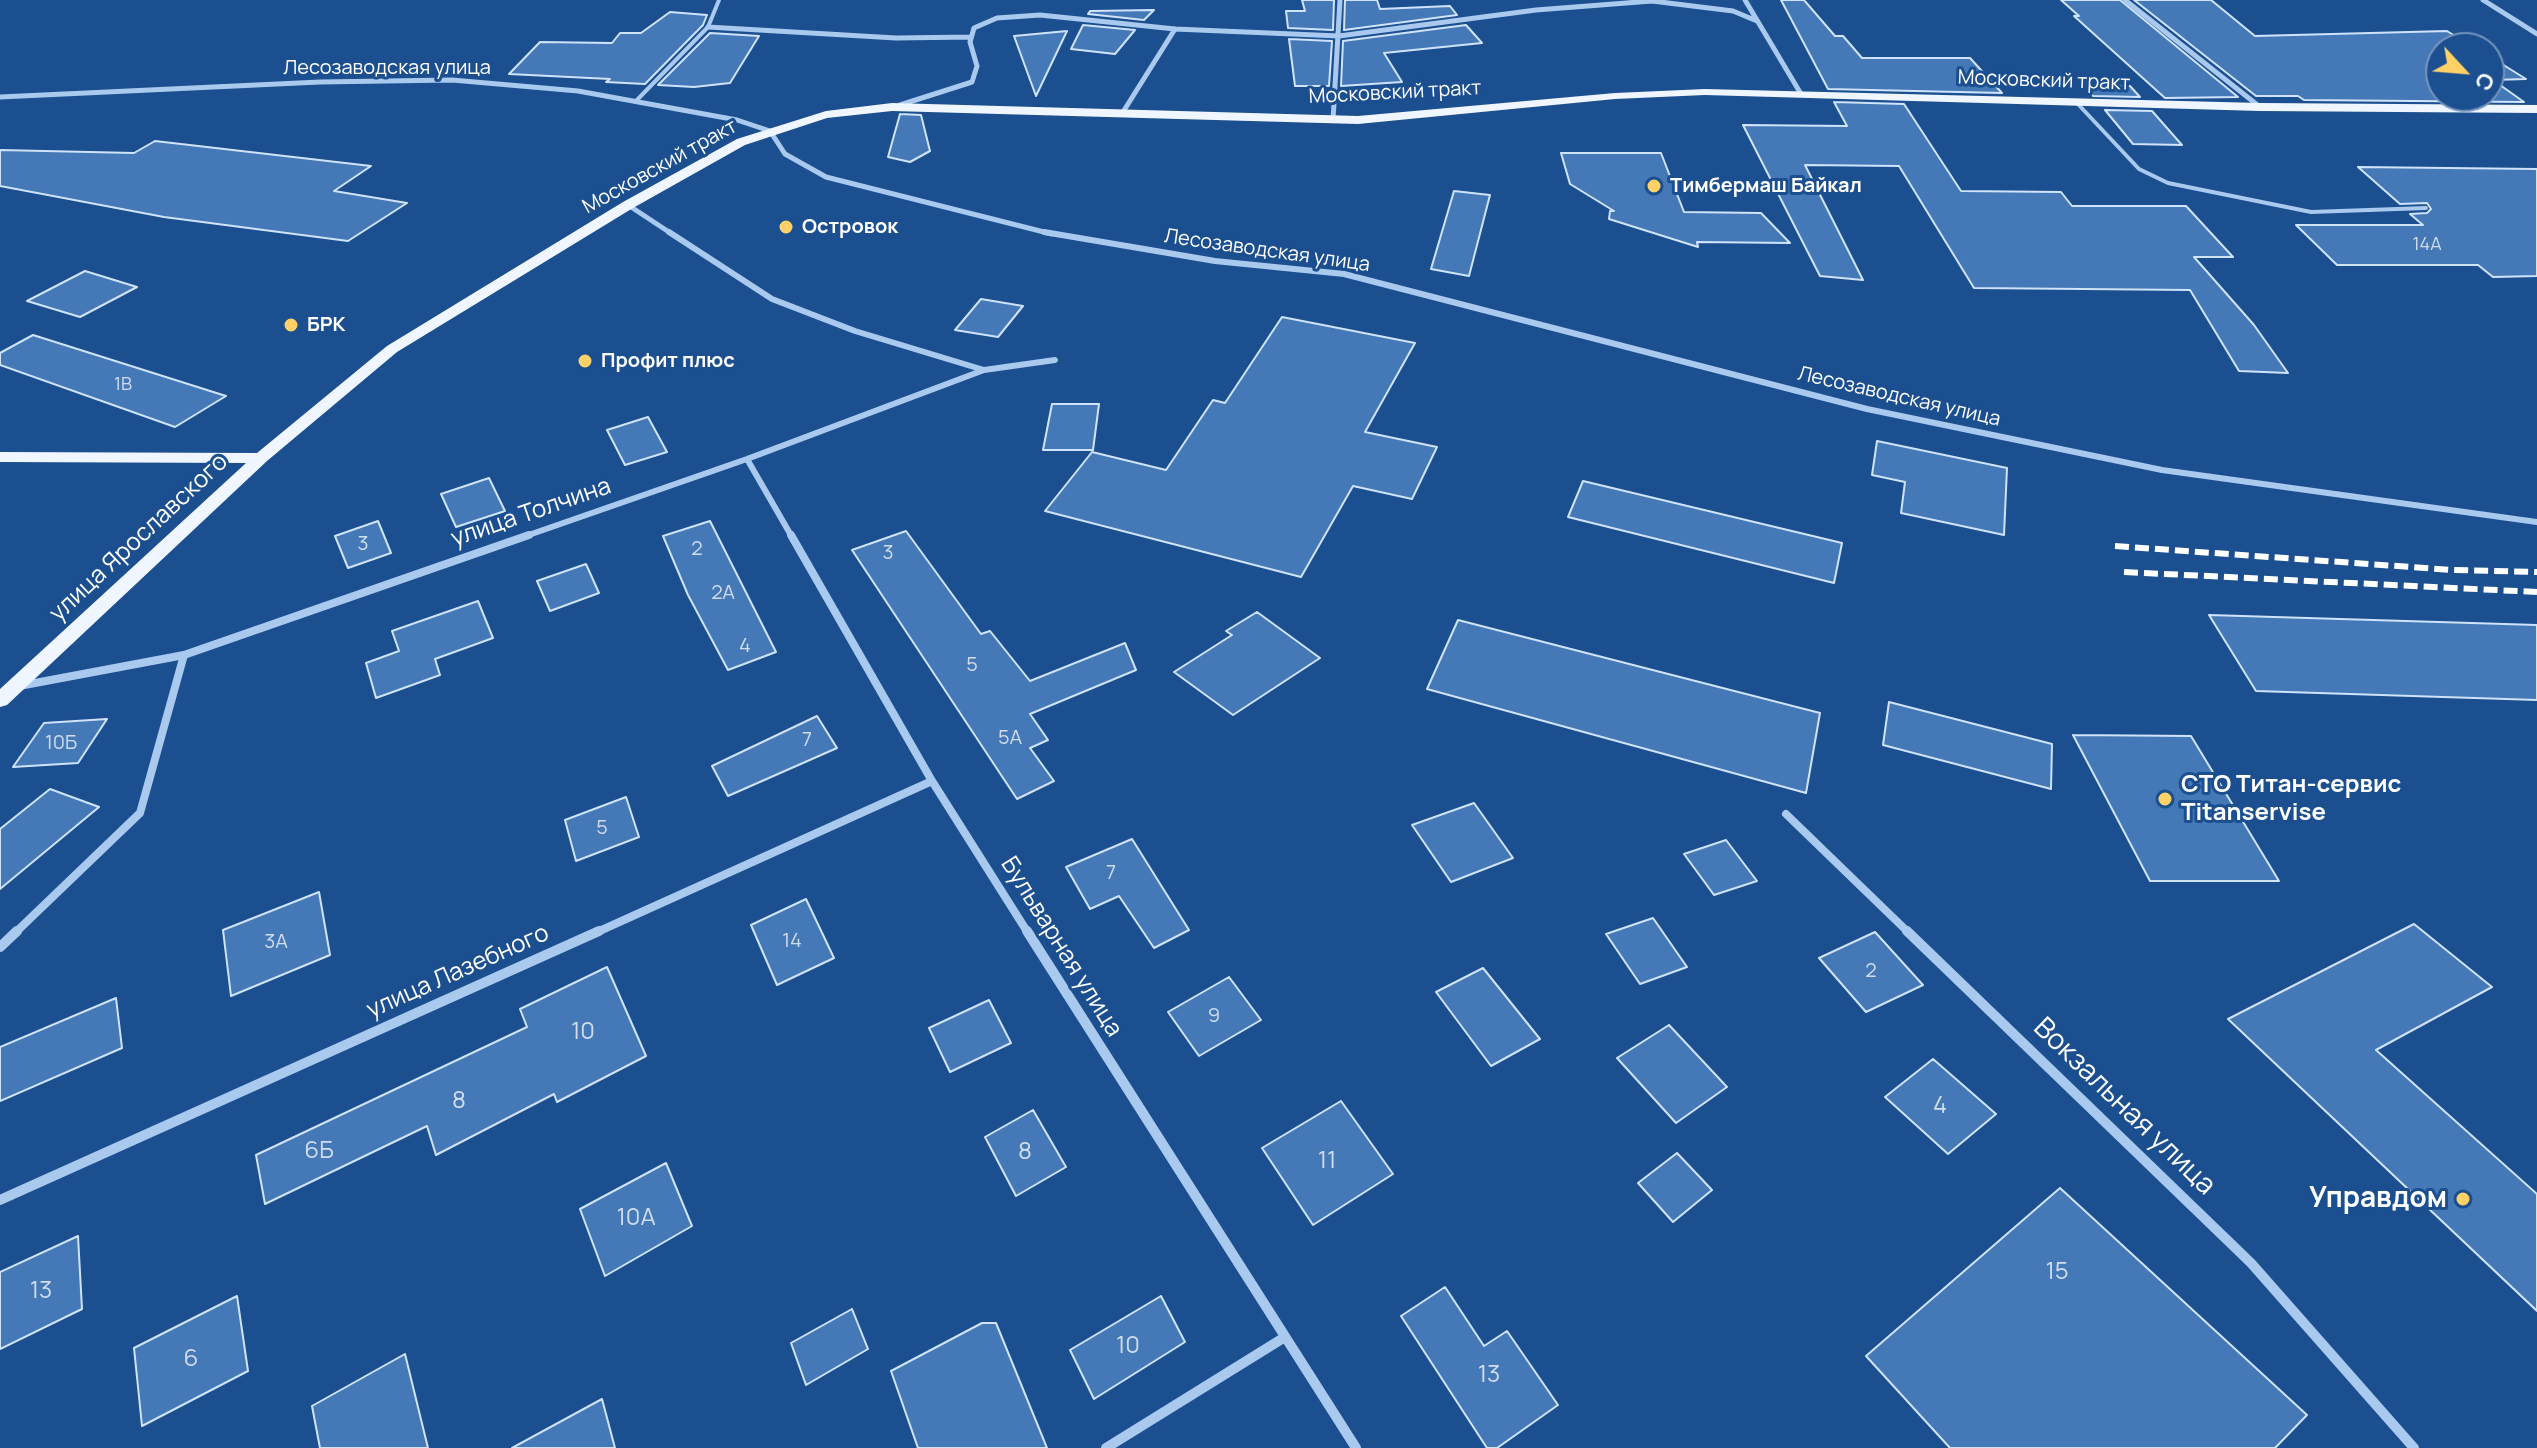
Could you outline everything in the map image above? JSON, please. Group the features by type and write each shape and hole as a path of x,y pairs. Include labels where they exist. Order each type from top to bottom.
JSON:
{"main road":[{"name":"Московский тракт","path":"261,458 392,349 628,205 741,142 826,115 892,107 1333,120 1615,96 1705,92 2260,107 2537,109"},
{"name":"улица Ярославского","path":"0,457 261,458"},
{"name":"улица Ярославского","path":"0,700 261,458"}],"street":[{"path":"1333,120 1340,0"},
{"path":"1745,0 1801,94"},
{"path":"2125,0 2260,107"},
{"path":"2483,0 2537,34"},
{"path":"892,107 972,82 977,66 971,37 974,28 997,18 1040,15 1175,29 1339,36 1536,10 1652,1 1733,11 1757,21"},
{"path":"708,27 896,38 971,37"},
{"path":"1123,112 1175,29"},
{"name":"Лесозаводская улица","path":"0,97 320,82 452,80 578,91 737,120 770,131 785,154 826,177 1070,238 1215,261 1344,274 1867,409 2162,470 2537,522"},
{"path":"628,205 772,299 855,331 984,370"},
{"name":"улица Толчина","path":"14,687 184,655 747,459 984,370 1055,360"},
{"name":"Бульварная улица","path":"747,459 932,781 1356,1448"},
{"path":"0,947 140,813 184,655"},
{"name":"улица Лазебного","path":"0,1200 932,781"},
{"name":"Вокзальная улица","path":"1786,814 2251,1263 2414,1448"},
{"path":"1106,1448 1285,1337"}],"lane":[{"path":"636,101 708,27 719,0"},
{"path":"2076,102 2139,169 2168,183 2311,212 2426,208"}],"building":[{"path":"1302,0 1334,0 1333,30 1288,28 1286,11 1305,11"},
{"path":"1345,0 1377,0 1380,9 1450,6 1457,15 1344,30"},
{"path":"1781,0 1804,0 1835,36 1843,36 1862,58 1970,58 2002,93 1828,89"},
{"path":"2061,0 2120,0 2238,97 2165,98 2074,16 2079,16"},
{"path":"2134,0 2211,0 2255,36 2447,31 2449,32 2425,32 2425,101 2304,100 2298,96 2256,96"},
{"path":"1154,10 1144,20 1088,14 1090,11"},
{"path":"670,12 707,15 703,25 645,84 606,82 610,79 509,74 540,42 612,43 620,33 641,33"},
{"path":"1083,25 1135,30 1115,54 1071,49"},
{"path":"1466,25 1482,43 1384,53 1402,82 1341,86 1343,41"},
{"path":"1067,31 1036,96 1014,36"},
{"path":"710,33 759,36 730,83 694,87 658,85"},
{"path":"1289,39 1332,41 1329,86 1295,86"},
{"path":"2505,66 2526,79 2505,80"},
{"path":"2086,86 2130,86 2140,97 2093,96"},
{"path":"2505,89 2524,102 2505,102"},
{"path":"1834,102 1904,104 1961,191 2061,192 2072,206 2186,206 2233,257 2194,257 2254,325 2288,373 2239,371 2190,290 1974,288 1899,166 1805,165 1863,280 1820,276 1743,125 1847,126"},
{"path":"2105,110 2152,111 2182,145 2133,144"},
{"path":"900,114 921,115 930,151 910,162 888,157"},
{"path":"155,141 371,166 334,191 407,203 348,241 164,217 0,186 0,150 134,153"},
{"path":"1561,153 1661,153 1684,212 1761,213 1790,243 1697,242 1698,247 1609,219 1610,211 1614,211 1570,184"},
{"path":"2358,167 2537,169 2537,276 2493,277 2478,265 2337,265 2296,225 2423,225 2410,214 2427,213 2431,209 2427,203 2400,204"},
{"path":"1454,191 1490,195 1469,276 1431,269"},
{"path":"85,271 137,287 80,317 27,301"},
{"path":"981,299 1023,306 998,337 955,330"},
{"path":"1282,317 1415,343 1365,432 1437,447 1412,499 1353,486 1301,577 1045,511 1092,452 1166,470 1213,400 1225,403"},
{"path":"33,335 226,396 175,427 0,365 0,353"},
{"path":"1052,404 1099,404 1093,450 1043,450"},
{"path":"648,417 667,452 625,465 607,430"},
{"path":"1877,441 2007,468 2004,535 1901,513 1905,482 1872,475"},
{"path":"489,478 505,511 456,527 441,494"},
{"path":"1583,481 1842,543 1834,583 1568,517"},
{"path":"378,521 391,553 348,568 335,536"},
{"path":"710,521 776,652 728,670 688,595 663,536"},
{"path":"906,531 981,634 990,631 1030,681 1125,643 1136,670 1030,714 1048,740 1030,748 1054,781 1017,799 852,550"},
{"path":"586,564 599,593 550,611 537,581"},
{"path":"478,601 493,638 435,659 440,675 376,698 366,663 399,651 392,631"},
{"path":"1257,612 1320,658 1233,715 1174,672 1232,635 1226,631"},
{"path":"2209,615 2537,625 2537,700 2256,691"},
{"path":"1458,620 1820,713 1806,793 1427,689"},
{"path":"1889,702 2052,744 2051,789 1883,745"},
{"path":"817,716 837,748 728,796 712,766"},
{"path":"107,719 78,763 13,767 44,723"},
{"path":"2073,735 2191,736 2279,881 2150,881"},
{"path":"50,789 99,807 0,889 0,829"},
{"path":"626,797 639,837 576,861 565,820"},
{"path":"1474,803 1513,858 1451,882 1412,825"},
{"path":"1132,839 1189,930 1154,948 1119,896 1090,909 1066,867"},
{"path":"1726,840 1757,881 1714,895 1684,854"},
{"path":"319,892 330,955 231,996 223,930"},
{"path":"806,899 834,958 777,985 751,925"},
{"path":"1653,918 1687,967 1640,984 1606,934"},
{"path":"2414,924 2492,987 2376,1050 2537,1194 2537,1311 2228,1019"},
{"path":"1875,932 1923,985 1866,1012 1819,958"},
{"path":"607,967 646,1056 557,1102 554,1094 436,1155 427,1126 265,1204 256,1155 527,1027 520,1009"},
{"path":"1483,968 1540,1039 1491,1066 1436,992"},
{"path":"1229,977 1261,1020 1199,1056 1168,1012"},
{"path":"116,998 122,1048 0,1101 0,1047"},
{"path":"989,1000 1011,1043 950,1072 929,1028"},
{"path":"1669,1025 1727,1087 1676,1123 1617,1058"},
{"path":"1933,1059 1996,1114 1948,1154 1885,1097"},
{"path":"1341,1101 1393,1174 1313,1225 1262,1148"},
{"path":"1033,1110 1066,1167 1016,1196 985,1137"},
{"path":"1677,1153 1712,1190 1673,1222 1638,1183"},
{"path":"666,1163 692,1226 605,1276 580,1209"},
{"path":"2060,1188 2307,1415 2275,1448 1950,1448 1866,1356"},
{"path":"78,1236 82,1309 0,1349 0,1272"},
{"path":"1445,1287 1484,1346 1507,1331 1558,1405 1497,1448 1487,1448 1401,1316"},
{"path":"237,1296 248,1371 142,1426 134,1348"},
{"path":"1161,1296 1185,1342 1094,1399 1070,1350"},
{"path":"852,1309 868,1349 806,1385 791,1343"},
{"path":"982,1323 996,1323 1047,1448 918,1448 891,1371"},
{"path":"405,1354 428,1448 320,1448 312,1406"},
{"path":"602,1399 615,1448 512,1448"}],"railway":[{"path":"2115,546 2453,570 2537,572"},
{"path":"2124,572 2537,592"}],"place":[{"name":"Тимбермаш Байкал","path":"1654,186"},
{"name":"Островок","path":"786,227"},
{"name":"БРК","path":"291,325"},
{"name":"Профит плюс","path":"585,361"},
{"name":"СТО Титан-сервис Titanservise","path":"2165,799"},
{"name":"Управдом","path":"2463,1199"}]}
